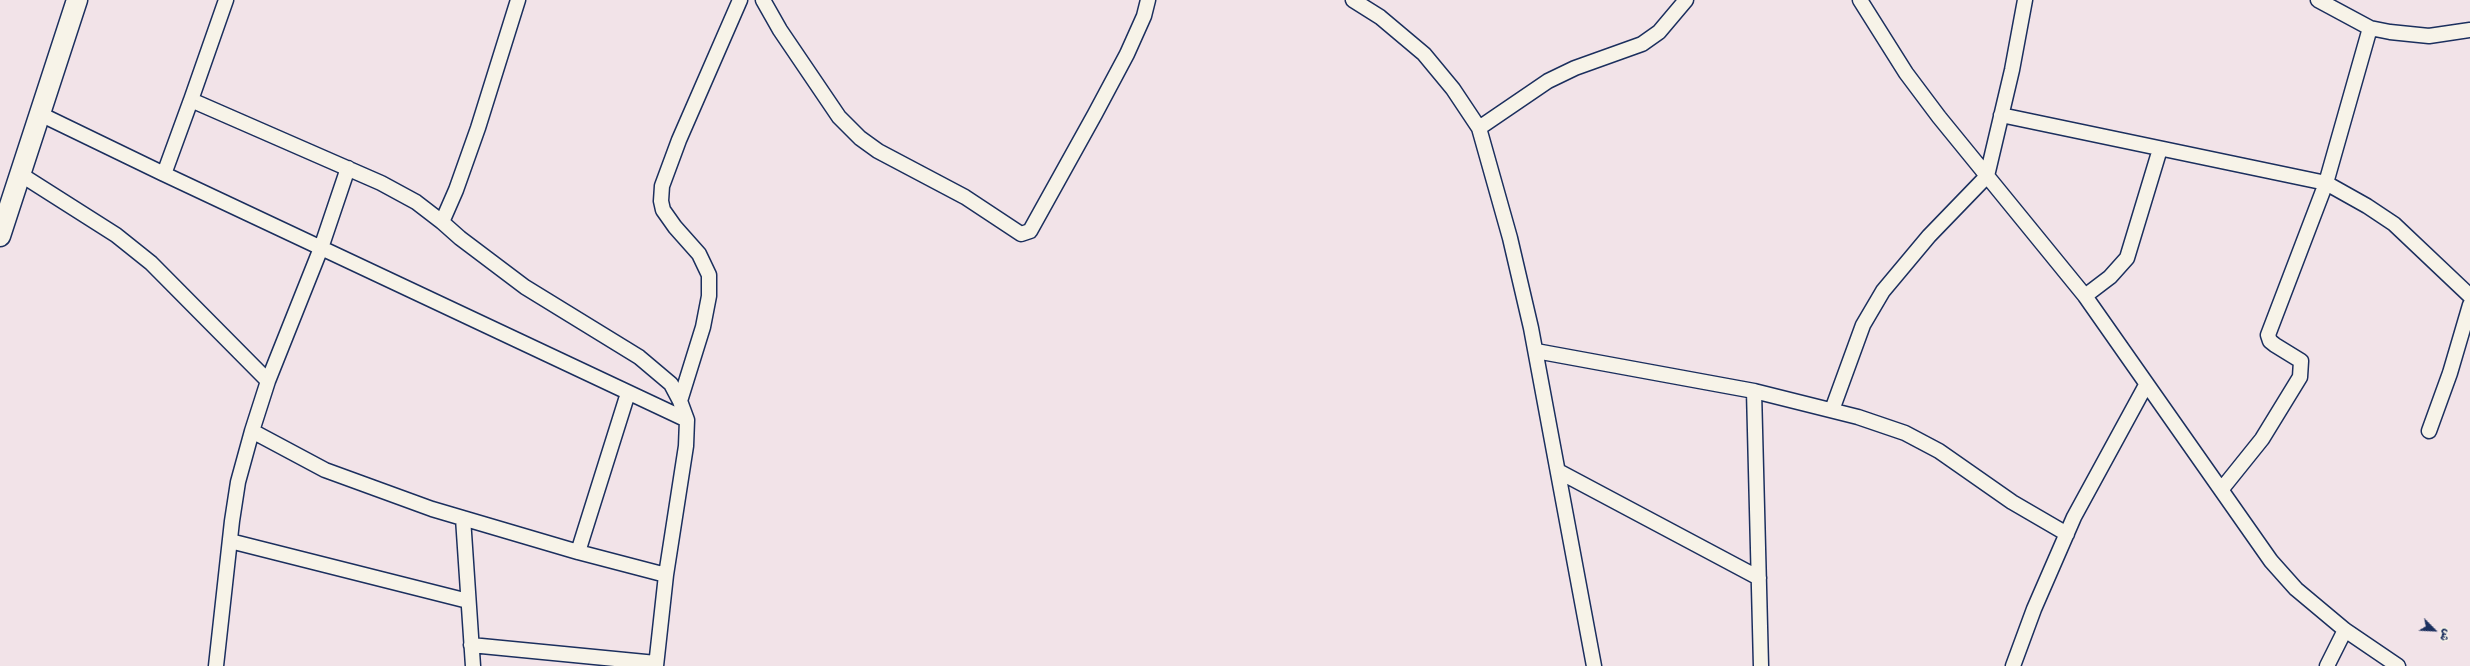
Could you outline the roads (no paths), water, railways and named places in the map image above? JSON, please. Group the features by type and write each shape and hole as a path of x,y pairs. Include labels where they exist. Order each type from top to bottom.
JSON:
{"street":[{"path":"0,236 77,0"},
{"path":"164,174 226,0"},
{"path":"442,222 456,190 478,128 518,0"},
{"path":"680,401 704,327 709,296 709,275 699,254 675,227 663,210 661,201 662,186 678,140 740,0"},
{"path":"763,0 780,30 839,118 860,138 878,151 959,193 1021,234 1030,231 1095,114 1127,54 1144,16 1148,0"},
{"path":"1353,0 1380,17 1424,54 1453,89 1479,128 1510,238 1536,351 1594,666"},
{"path":"1479,128 1555,78 1599,58 1642,44 1659,32 1686,0"},
{"path":"1860,0 1906,73 1987,176 2085,296 2146,385 2271,561 2296,589 2345,630 2398,666"},
{"path":"1832,410 1862,325 1882,291 1916,251 1987,176 2025,0"},
{"path":"2318,0 2370,28 2408,36 2429,36 2470,30"},
{"path":"2221,490 2262,439 2300,377 2301,361 2275,345 2270,341 2268,335 2326,183 2370,28"},
{"path":"191,100 348,168 416,202 460,238 525,287 639,357 671,384 680,401 687,420 686,446 666,575 656,664 471,645"},
{"path":"40,114 164,174 687,420"},
{"path":"2001,115 2326,183 2367,206 2394,224 2470,296"},
{"path":"2085,296 2110,277 2127,258 2160,149"},
{"path":"216,666 238,482 268,381 321,248 348,168"},
{"path":"20,174 116,236 151,263 268,381"},
{"path":"2429,431 2450,373 2470,305"},
{"path":"1536,351 1754,391 1832,410 1905,433 1939,451 2012,502 2067,534"},
{"path":"2013,666 2034,609 2067,534 2120,430 2146,385"},
{"path":"1754,391 1761,666"},
{"path":"578,552 628,393"},
{"path":"252,431 324,470 463,518 578,552 666,575"},
{"path":"1558,471 1759,578"},
{"path":"463,518 472,666"},
{"path":"230,541 468,601"},
{"path":"2327,666 2345,630"}]}
